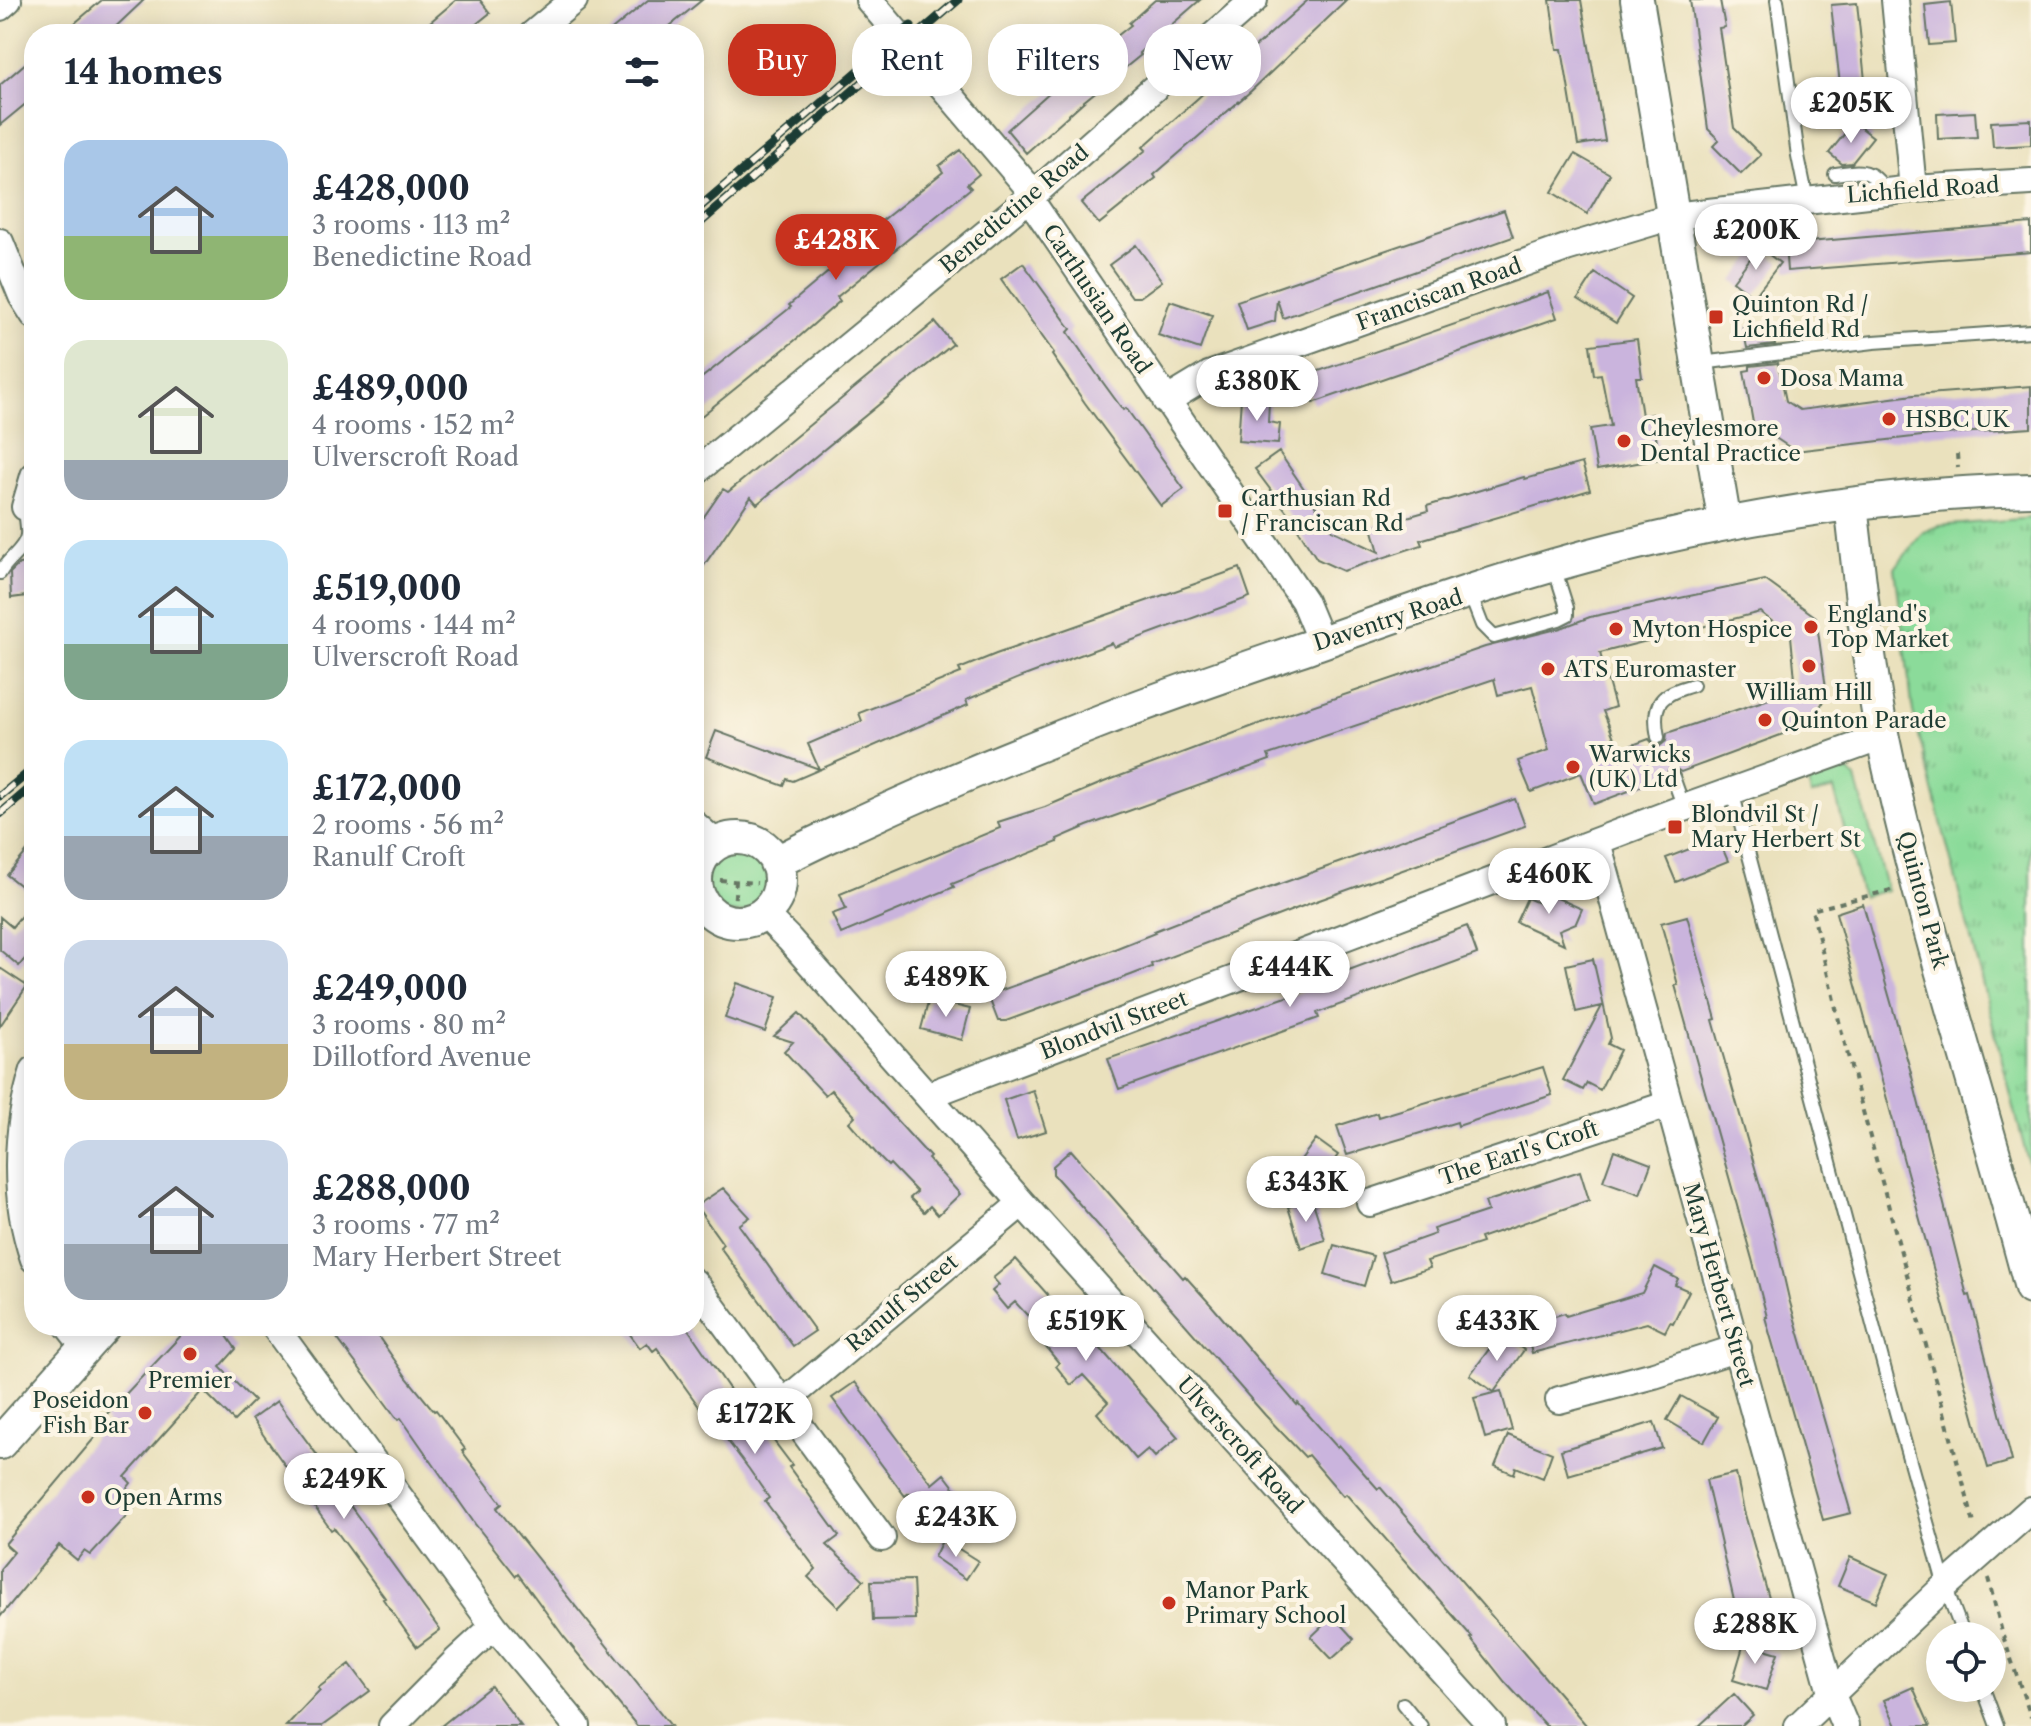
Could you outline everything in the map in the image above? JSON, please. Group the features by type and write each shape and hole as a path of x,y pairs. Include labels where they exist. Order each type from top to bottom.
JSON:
{"street":[{"path":"0,7 8,0"},
{"path":"545,24 574,0"},
{"name":"Carthusian Road","path":"869,0 1031,196 1166,401 1304,601 1321,642"},
{"name":"Benedictine Road","path":"704,465 1031,196 1254,0"},
{"path":"1637,0 1725,524"},
{"path":"1895,0 1900,190"},
{"name":"Lichfield Road","path":"1673,216 1900,190 2031,182"},
{"name":"Franciscan Road","path":"1166,401 1209,375 1603,236 1673,216"},
{"path":"0,242 24,299"},
{"name":"Daventry Road","path":"778,874 796,851 1049,741 1184,689 1469,593 1648,540 1725,524 1851,504 1960,493 2031,490"},
{"name":"Quinton Park","path":"1851,504 1882,737 1917,883 2031,1288"},
{"name":"Blondvil Street","path":"929,1095 1684,808 1882,737"},
{"path":"704,903 715,915 733,922 752,920 764,914 774,902 778,874 764,847 746,839 706,834"},
{"name":"Mary Herbert Street","path":"1597,842 1832,1695 1845,1726"},
{"name":"Ulverscroft Road","path":"764,914 1489,1725"},
{"name":"The Earl's Croft","path":"1370,1203 1669,1104"},
{"path":"24,1112 19,1160 24,1217"},
{"name":"Ranulf Street","path":"783,1403 1022,1203"},
{"path":"704,1296 882,1538"},
{"path":"0,1443 83,1336"},
{"path":"281,1336 494,1626 577,1726"},
{"path":"1559,1400 1654,1375 1738,1348"},
{"path":"1798,1726 1945,1586 2031,1510"},
{"path":"392,1726 494,1626"}],"lane":[{"path":"1777,0 1807,200"},
{"path":"1835,174 1870,173 1900,190"},
{"path":"1697,363 1874,342 2031,331"},
{"path":"0,573 24,542"},
{"path":"1469,593 1482,625 1494,637 1559,619 1567,615 1567,608 1554,567"},
{"path":"1658,737 1655,708 1668,694 1693,685"},
{"path":"1673,777 1684,808"},
{"path":"1732,790 1896,1412 1945,1586 1959,1622"},
{"path":"1988,1702 1997,1726"},
{"path":"1403,1704 1421,1726"}],"path":[{"path":"704,892 736,881 778,874"},
{"path":"733,922 736,881"},
{"path":"1917,883 1812,910 2003,1636 2031,1717"}],"green space":[{"path":"2031,518 2031,1174 1913,712 1895,568 1923,532 1938,526"},
{"path":"1837,772 1849,772 1856,779 1887,890 1862,897 1834,789 1811,795 1808,782"},
{"path":"731,849 743,849 760,858 767,869 767,893 760,904 743,913 731,913 719,908 710,899 705,887 705,875 710,863 719,854"}],"building":[{"path":"102,0 144,0 119,24 74,24"},
{"path":"456,0 480,0 490,13 476,24 428,24"},
{"path":"648,0 702,0 672,24 619,24"},
{"path":"1155,0 1200,0 1172,24 1144,24 1144,49 1128,66 1129,23"},
{"path":"1308,0 1347,0 1261,82 1261,42"},
{"path":"1550,0 1581,0 1605,141 1578,145 1562,49 1557,49"},
{"path":"1690,0 1720,0 1725,27 1719,28 1734,128 1761,155 1741,174 1713,146 1719,140 1708,129"},
{"path":"1951,2 1955,43 1929,45 1925,5"},
{"path":"1857,3 1867,100 1842,102 1831,5"},
{"path":"24,65 24,105 0,125 0,85"},
{"path":"1045,96 1090,96 1026,153 1007,130"},
{"path":"1200,96 1245,96 1154,175 1156,178 1099,224 1081,203 1146,150 1143,147"},
{"path":"1975,112 1977,137 1938,139 1937,114"},
{"path":"2031,120 2031,145 1993,147 1991,122"},
{"path":"1854,122 1873,137 1852,163 1842,164 1829,153"},
{"path":"960,150 979,174 967,184 971,188 837,297 840,301 704,414 704,376 791,307 789,305 833,268 829,263 943,172 939,166"},
{"path":"1575,154 1610,174 1587,214 1552,192"},
{"path":"1504,210 1513,237 1283,318 1277,299 1275,321 1247,330 1237,301"},
{"path":"2031,223 2031,252 1787,271 1785,244"},
{"path":"1136,245 1162,281 1140,297 1132,297 1109,265"},
{"path":"1759,247 1780,263 1754,297 1733,281"},
{"path":"1023,263 1071,329 1068,332 1096,373 1123,410 1126,408 1184,489 1161,506 1085,403 1001,279"},
{"path":"1595,273 1632,298 1616,323 1578,299"},
{"path":"1548,292 1557,318 1313,403 1304,376"},
{"path":"1170,301 1212,315 1200,349 1158,335"},
{"path":"935,322 953,344 757,504 751,497 704,565 704,517 723,489 728,492"},
{"path":"1771,323 1775,345 1747,348 1743,328"},
{"path":"1637,339 1642,377 1636,377 1642,416 1652,414 1660,459 1597,470 1590,429 1611,426 1601,374 1594,375 1590,345"},
{"path":"1778,363 1786,401 1800,410 1914,395 2031,386 2031,428 1930,435 1795,451 1753,423 1744,371 1750,370 1750,366"},
{"path":"1241,399 1269,402 1268,422 1280,424 1278,444 1238,441"},
{"path":"1279,452 1332,530 1379,552 1372,527 1428,511 1427,506 1524,477 1582,463 1590,490 1420,540 1422,545 1343,571 1317,559 1255,469"},
{"path":"24,563 24,596 11,598 10,573"},
{"path":"1240,568 1250,597 1019,678 966,700 968,705 793,781 787,779 784,786 706,757 716,731 819,769 808,744 862,721 859,713 961,673 959,669 996,654"},
{"path":"1765,580 1816,617 1827,695 1810,724 1681,772 1675,768 1669,769 1664,778 1594,804 1581,773 1531,792 1518,761 1549,750 1532,686 1498,695 1494,679 1268,755 1270,760 1087,826 1057,839 1058,842 952,884 954,887 841,934 832,914 846,909 840,894 1000,828 998,822 1045,807 1256,725 1485,647 1561,628 1590,617","holes":["1760,612 1791,636 1796,690 1667,733 1666,741 1660,746 1649,739 1619,750 1603,711 1615,707 1600,653"]},
{"path":"1515,799 1525,826 1311,903 1151,964 1152,967 1131,975 1006,1021 998,1021 988,995 1102,954 1208,910"},
{"path":"1718,838 1728,861 1676,882 1666,858"},
{"path":"24,855 24,889 7,875"},
{"path":"1546,893 1582,909 1576,923 1559,930 1564,944 1516,922 1527,898 1541,904"},
{"path":"1863,904 1910,1069 2012,1461 1988,1468 1836,913"},
{"path":"24,912 24,960 19,966 0,950 0,917 12,927"},
{"path":"1687,916 1789,1299 1851,1513 1823,1520 1765,1317 1661,923"},
{"path":"1467,926 1477,954 1317,1013 1319,1018 1119,1089 1108,1059 1324,984 1322,980"},
{"path":"1593,959 1611,1038 1608,1044 1620,1050 1600,1090 1587,1083 1583,1090 1563,1080 1602,1006 1576,1012 1566,965"},
{"path":"0,968 24,984 24,990 0,1026"},
{"path":"737,983 777,997 765,1032 725,1018"},
{"path":"929,999 970,1009 962,1040 921,1029"},
{"path":"799,1013 960,1194 938,1215 930,1206 924,1212 910,1198 917,1192 881,1159 849,1122 855,1116 831,1090 825,1095 784,1051 793,1042 774,1036"},
{"path":"1543,1067 1552,1095 1458,1126 1457,1122 1347,1155 1337,1126 1377,1113 1378,1117"},
{"path":"1033,1090 1046,1131 1017,1140 1004,1100"},
{"path":"1316,1139 1338,1155 1313,1189 1291,1173"},
{"path":"1071,1150 1297,1405 1337,1447 1339,1445 1378,1489 1380,1487 1587,1726 1546,1726 1346,1494 1343,1496 1308,1455 1305,1457 1265,1415 1053,1174 1053,1166"},
{"path":"1614,1150 1651,1164 1640,1194 1603,1181"},
{"path":"1580,1171 1589,1200 1480,1238 1482,1243 1427,1261 1430,1268 1391,1281 1381,1253 1435,1234 1433,1229 1488,1211 1485,1202"},
{"path":"723,1188 750,1217 739,1225 815,1331 793,1346 720,1247 723,1244 704,1217 704,1201"},
{"path":"1312,1199 1325,1240 1301,1248 1288,1207"},
{"path":"1334,1245 1373,1256 1364,1286 1325,1274"},
{"path":"1016,1259 1055,1303 1058,1300 1178,1437 1155,1457 1148,1449 1136,1459 1097,1413 1108,1402 1083,1375 1071,1385 1056,1366 1059,1363 1035,1334 1040,1329 1015,1302 1007,1309 992,1291 999,1285 993,1278"},
{"path":"1655,1267 1678,1279 1675,1285 1689,1291 1665,1332 1647,1323 1532,1353 1524,1325 1642,1293"},
{"path":"1501,1333 1524,1350 1494,1392 1470,1375"},
{"path":"181,1336 227,1336 236,1349 220,1367 254,1401 234,1421 203,1390 125,1477 131,1483 125,1491 138,1503 90,1555 84,1551 77,1560 59,1545 0,1617 0,1569 14,1552 5,1544 107,1423 103,1418"},
{"path":"335,1336 378,1336 407,1378 465,1449 462,1451 502,1504 497,1508 671,1726 637,1726 475,1524 401,1418 398,1420"},
{"path":"631,1336 693,1336 739,1403 743,1400 792,1465 789,1467 839,1536 827,1545 864,1580 838,1607 808,1577 816,1569 765,1501 769,1498 749,1469 657,1348 653,1351 647,1343 640,1348"},
{"path":"855,1382 932,1484 944,1474 970,1508 939,1532 909,1493 905,1496 832,1398"},
{"path":"1501,1391 1512,1430 1485,1438 1474,1398"},
{"path":"1681,1396 1718,1417 1704,1442 1667,1420"},
{"path":"277,1401 440,1630 417,1647 385,1598 334,1528 331,1530 252,1419"},
{"path":"1654,1422 1662,1448 1568,1475 1561,1450"},
{"path":"1508,1435 1552,1453 1543,1478 1516,1467 1514,1474 1495,1466"},
{"path":"1736,1473 1777,1626 1742,1635 1706,1480"},
{"path":"943,1539 978,1561 966,1579 934,1557"},
{"path":"1850,1557 1888,1574 1876,1602 1838,1586"},
{"path":"913,1580 915,1619 873,1620 871,1581"},
{"path":"1333,1616 1354,1639 1332,1659 1311,1637"},
{"path":"1744,1643 1778,1653 1766,1690 1733,1680"},
{"path":"350,1664 370,1691 322,1726 286,1726 320,1690 318,1688"},
{"path":"491,1686 521,1726 441,1726"},
{"path":"1913,1687 1930,1726 1896,1726 1884,1700"},
{"path":"1734,1694 1753,1715 1741,1726 1699,1726"}],"railway":[{"path":"704,219 958,0"},
{"path":"704,203 852,77"},
{"path":"0,796 24,776"},
{"path":"0,814 24,794"}],"place":[{"name":"Quinton Rd / Lichfield Rd","path":"1716,317"},
{"name":"Dosa Mama","path":"1764,378"},
{"name":"HSBC UK","path":"1889,419"},
{"name":"Cheylesmore Dental Practice","path":"1624,441"},
{"name":"Carthusian Rd / Franciscan Rd","path":"1225,511"},
{"name":"England's Top Market","path":"1811,627"},
{"name":"Myton Hospice","path":"1616,629"},
{"name":"William Hill","path":"1809,666"},
{"name":"ATS Euromaster","path":"1548,669"},
{"name":"Quinton Parade","path":"1765,720"},
{"name":"Warwicks (UK) Ltd","path":"1573,767"},
{"name":"Blondvil St / Mary Herbert St","path":"1675,827"},
{"name":"Premier","path":"190,1354"},
{"name":"Poseidon Fish Bar","path":"145,1413"},
{"name":"Open Arms","path":"88,1497"},
{"name":"Manor Park Primary School","path":"1169,1603"}]}
